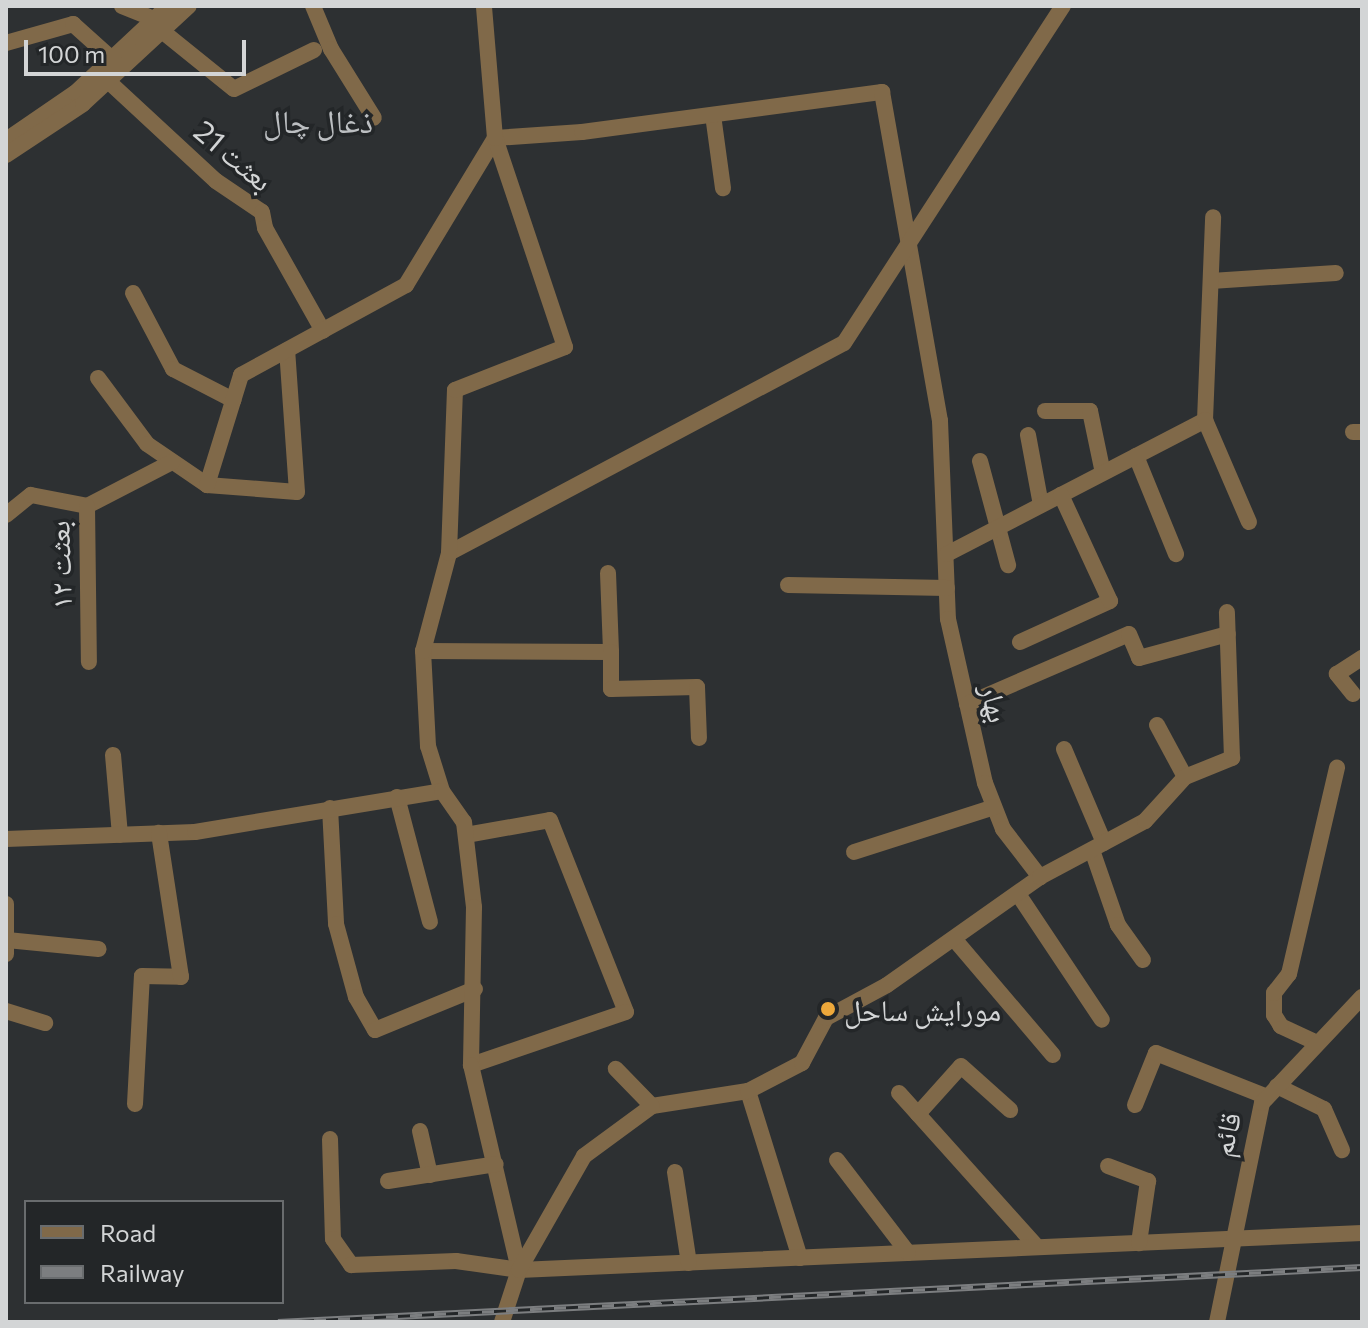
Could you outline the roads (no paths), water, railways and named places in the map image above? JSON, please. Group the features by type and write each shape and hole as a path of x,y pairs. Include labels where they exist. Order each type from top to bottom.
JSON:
{"street":[{"path":"122,6 158,25 234,89 314,50"},
{"path":"6,155 83,104 158,25 168,6"},
{"path":"6,140 75,93 112,59 158,25 189,6"},
{"path":"313,6 331,49 374,118"},
{"path":"484,6 495,138 565,347 455,390 449,553 423,651 428,746 442,791 464,822 466,835 474,907 475,989 471,1065 519,1270"},
{"path":"449,553 844,343 1063,6"},
{"path":"6,43 73,24 112,59"},
{"name":"بعثت 21","path":"108,81 216,181 262,212 265,228 323,331"},
{"name":"بهار","path":"713,115 882,92 940,421 948,619 994,807 1003,829 1040,877"},
{"path":"495,138 713,115 723,188"},
{"path":"207,485 241,375 406,285 495,138"},
{"path":"1213,217 1205,420 1249,522"},
{"path":"1211,281 1336,273"},
{"path":"133,293 173,369 233,400"},
{"path":"98,378 147,444 207,485 297,492 287,350"},
{"path":"1045,411 1090,411 1103,473"},
{"path":"947,554 1205,420"},
{"path":"1028,435 1041,505"},
{"path":"1136,456 1176,554"},
{"path":"980,461 1008,565"},
{"path":"87,506 172,462"},
{"name":"بعثت ۱۲","path":"6,515 31,495 87,506 89,662"},
{"path":"1020,642 1110,601 1061,495"},
{"path":"608,573 611,689 697,687 699,738"},
{"path":"788,585 947,588"},
{"path":"502,1322 519,1270 584,1156 652,1106 748,1091 802,1063 826,1018 955,940 1040,877 1145,821 1185,777 1232,758 1227,612"},
{"path":"967,704 1129,634 1139,658 1228,634"},
{"path":"423,651 611,652"},
{"path":"1353,694 1337,674 1362,658"},
{"path":"1157,725 1185,777"},
{"path":"1064,749 1098,846 1118,925 1143,960"},
{"path":"113,755 120,835"},
{"path":"1315,1042 1281,1026 1274,1015 1274,993 1289,974 1337,768"},
{"path":"6,839 159,833 442,791"},
{"path":"397,797 430,922"},
{"path":"854,852 994,807"},
{"path":"330,808 336,924 356,997 375,1030 475,989"},
{"path":"466,835 550,820 626,1012 471,1065"},
{"path":"135,1104 142,976 181,977 159,833"},
{"path":"1018,894 1102,1020"},
{"path":"6,904 6,954"},
{"path":"7,940 99,949"},
{"path":"955,940 1053,1055"},
{"name":"قائم","path":"1217,1322 1230,1239 1255,1126 1272,1092 1315,1042 1362,997"},
{"path":"6,1011 45,1023"},
{"path":"1135,1105 1156,1053 1324,1109 1342,1150"},
{"path":"918,1114 961,1066 1010,1110"},
{"path":"616,1069 652,1106"},
{"path":"748,1091 800,1258"},
{"path":"899,1093 1037,1247"},
{"path":"420,1131 430,1175"},
{"path":"330,1139 333,1239 351,1265 456,1261 519,1270 1362,1233"},
{"path":"837,1160 908,1253"},
{"path":"388,1181 496,1164"},
{"path":"1108,1166 1148,1181 1139,1243"},
{"path":"675,1172 689,1263"}],"railway":[{"path":"278,1322 1362,1267"}],"place":[{"name":"مورایش ساحل","path":"828,1009"}],"district":[{"name":"ذغال چال","path":"318,120"}]}
